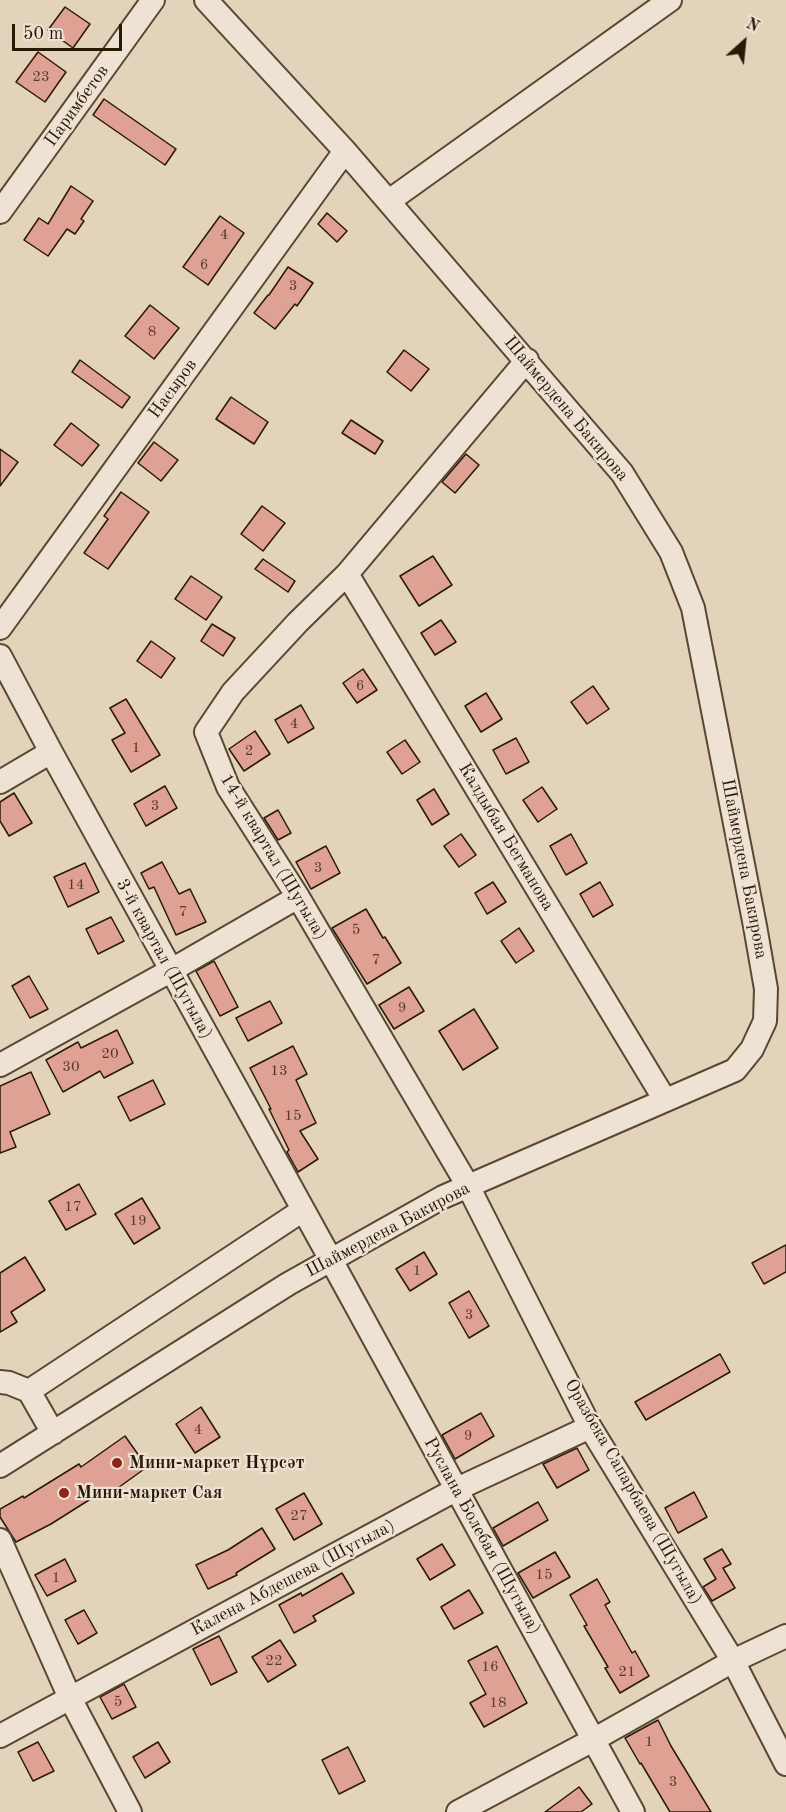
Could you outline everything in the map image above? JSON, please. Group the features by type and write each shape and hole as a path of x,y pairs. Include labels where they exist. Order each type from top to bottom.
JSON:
{"street":[{"name":"Паримбетов","path":"0,212 153,0"},
{"name":"Шаймердена Бакирова","path":"0,1466 288,1284 443,1197 735,1070 752,1049 765,1021 776,1005 766,989 693,608 671,552 622,473 527,360 345,151 206,0"},
{"path":"389,201 670,0"},
{"name":"Насыров","path":"0,628 345,151"},
{"name":"14-й квартал (Шугыла)","path":"468,1186 298,897 228,787 206,732 233,692 298,622 347,574 527,360"},
{"name":"Калдыбая Бегманова","path":"347,574 665,1100"},
{"name":"3-й квартал (Шугыла)","path":"0,656 170,971 331,1260"},
{"path":"0,782 51,752"},
{"path":"0,1065 298,897"},
{"name":"Оразбека Сапарбаева (Шугыла)","path":"468,1186 590,1427 733,1661 786,1764"},
{"path":"29,1392 303,1210"},
{"name":"Руслана Болебая (Шугыла)","path":"331,1260 633,1812"},
{"path":"0,1382 9,1383 29,1392 53,1433"},
{"name":"Калена Абдешева (Шугыла)","path":"0,1737 457,1490 590,1427"},
{"path":"0,1540 70,1698 130,1812"},
{"path":"458,1812 593,1740 733,1661 786,1636"}],"building":[{"path":"65,7 90,24 73,48 48,30"},
{"path":"38,52 66,72 45,102 16,82"},
{"path":"104,99 176,149 165,165 93,115"},
{"path":"71,186 93,201 81,219 84,221 75,234 67,229 48,256 24,240 39,218 48,224"},
{"path":"327,213 347,231 337,242 318,224"},
{"path":"220,216 244,233 208,285 183,267"},
{"path":"288,267 313,283 297,306 295,304 275,329 254,313"},
{"path":"150,305 179,328 154,359 125,336"},
{"path":"404,350 429,369 411,391 387,372"},
{"path":"80,360 130,397 122,408 72,372"},
{"path":"231,397 268,422 254,444 216,419"},
{"path":"351,420 383,441 375,454 342,433"},
{"path":"71,423 99,445 82,466 54,445"},
{"path":"154,442 178,460 161,481 138,463"},
{"path":"0,449 18,462 0,486"},
{"path":"466,454 479,465 455,493 442,482"},
{"path":"121,492 149,512 108,569 84,553 108,519 104,516"},
{"path":"262,506 285,523 263,551 241,534"},
{"path":"433,556 452,585 419,606 400,576"},
{"path":"263,559 295,581 288,592 255,569"},
{"path":"191,576 222,597 206,620 175,599"},
{"path":"441,620 456,642 435,655 421,633"},
{"path":"212,624 235,638 223,656 201,641"},
{"path":"151,641 175,658 161,678 137,661"},
{"path":"363,669 377,690 357,703 343,683"},
{"path":"593,686 609,709 587,724 571,702"},
{"path":"486,693 502,719 481,732 465,706"},
{"path":"126,699 160,755 131,772 112,740 125,733 110,708"},
{"path":"301,705 314,728 288,743 275,720"},
{"path":"255,731 270,754 244,771 229,749"},
{"path":"516,738 529,762 506,774 493,750"},
{"path":"405,740 420,762 402,774 387,752"},
{"path":"165,786 177,808 146,826 134,804"},
{"path":"542,787 557,809 538,822 523,800"},
{"path":"434,789 449,814 432,825 417,800"},
{"path":"14,793 32,823 9,836 0,821 0,802"},
{"path":"278,810 291,833 278,840 264,818"},
{"path":"461,834 476,855 459,867 444,846"},
{"path":"571,834 587,863 566,875 550,846"},
{"path":"326,846 340,873 311,889 296,862"},
{"path":"162,862 179,894 190,889 206,922 176,935 154,887 149,889 141,873"},
{"path":"85,863 99,892 68,907 54,877"},
{"path":"493,882 506,902 487,914 475,893"},
{"path":"600,882 613,905 593,917 580,894"},
{"path":"366,909 401,963 367,984 332,928"},
{"path":"111,917 124,941 98,954 86,929"},
{"path":"519,928 534,951 516,963 501,941"},
{"path":"214,961 238,1007 220,1016 196,971"},
{"path":"29,976 48,1009 30,1018 12,986"},
{"path":"409,987 424,1011 394,1029 379,1005"},
{"path":"270,1001 282,1023 248,1041 236,1018"},
{"path":"474,1009 498,1048 463,1070 439,1031"},
{"path":"117,1030 133,1063 104,1078 100,1071 63,1092 46,1060 78,1042 81,1048"},
{"path":"293,1046 307,1074 296,1080 316,1123 300,1131 318,1159 298,1172 287,1152 289,1150 269,1109 271,1109 250,1068"},
{"path":"31,1072 50,1114 10,1132 16,1147 0,1153 0,1086"},
{"path":"153,1080 165,1104 130,1121 118,1097"},
{"path":"79,1184 96,1214 66,1230 49,1201"},
{"path":"142,1198 160,1228 134,1244 115,1214"},
{"path":"786,1245 786,1272 764,1284 752,1263"},
{"path":"424,1252 437,1274 410,1291 396,1269"},
{"path":"25,1257 45,1290 11,1312 17,1322 0,1332 0,1273"},
{"path":"469,1291 489,1326 469,1338 449,1303"},
{"path":"720,1354 730,1372 646,1420 635,1402"},
{"path":"201,1407 220,1437 195,1453 176,1424"},
{"path":"481,1413 494,1436 455,1459 442,1435"},
{"path":"125,1436 147,1467 111,1493 108,1488 51,1524 16,1542 0,1517 0,1509 23,1496 24,1498 79,1464 81,1467"},
{"path":"577,1448 589,1470 557,1488 543,1464"},
{"path":"694,1492 707,1517 678,1533 665,1508"},
{"path":"304,1493 322,1524 294,1540 276,1509"},
{"path":"538,1502 548,1520 503,1546 493,1528"},
{"path":"262,1528 275,1549 236,1573 237,1575 208,1589 196,1565 228,1550"},
{"path":"442,1544 455,1565 430,1580 417,1559"},
{"path":"722,1549 731,1564 723,1568 735,1588 712,1601 703,1587 716,1579 704,1559"},
{"path":"555,1552 570,1577 533,1598 518,1573"},
{"path":"65,1559 76,1581 47,1596 35,1575"},
{"path":"342,1573 354,1593 313,1616 316,1621 294,1633 279,1605 301,1593 302,1596"},
{"path":"597,1579 610,1602 605,1605 632,1653 635,1651 649,1676 620,1693 605,1668 608,1667 584,1626 587,1625 570,1595"},
{"path":"469,1590 483,1613 454,1629 441,1607"},
{"path":"84,1610 97,1633 78,1644 65,1620"},
{"path":"219,1636 237,1672 211,1685 193,1649"},
{"path":"280,1640 296,1665 268,1682 252,1657"},
{"path":"497,1646 527,1703 484,1727 470,1703 486,1694 468,1661"},
{"path":"124,1684 136,1707 112,1719 100,1697"},
{"path":"658,1720 711,1812 670,1812 625,1738"},
{"path":"38,1742 54,1771 33,1781 18,1752"},
{"path":"158,1742 170,1762 145,1778 133,1757"},
{"path":"348,1747 365,1781 339,1794 322,1760"},
{"path":"579,1787 592,1804 581,1812 545,1812"}],"place":[{"name":"Мини-маркет Нұрсәт","path":"117,1463"},
{"name":"Мини-маркет Сая","path":"64,1493"}]}
